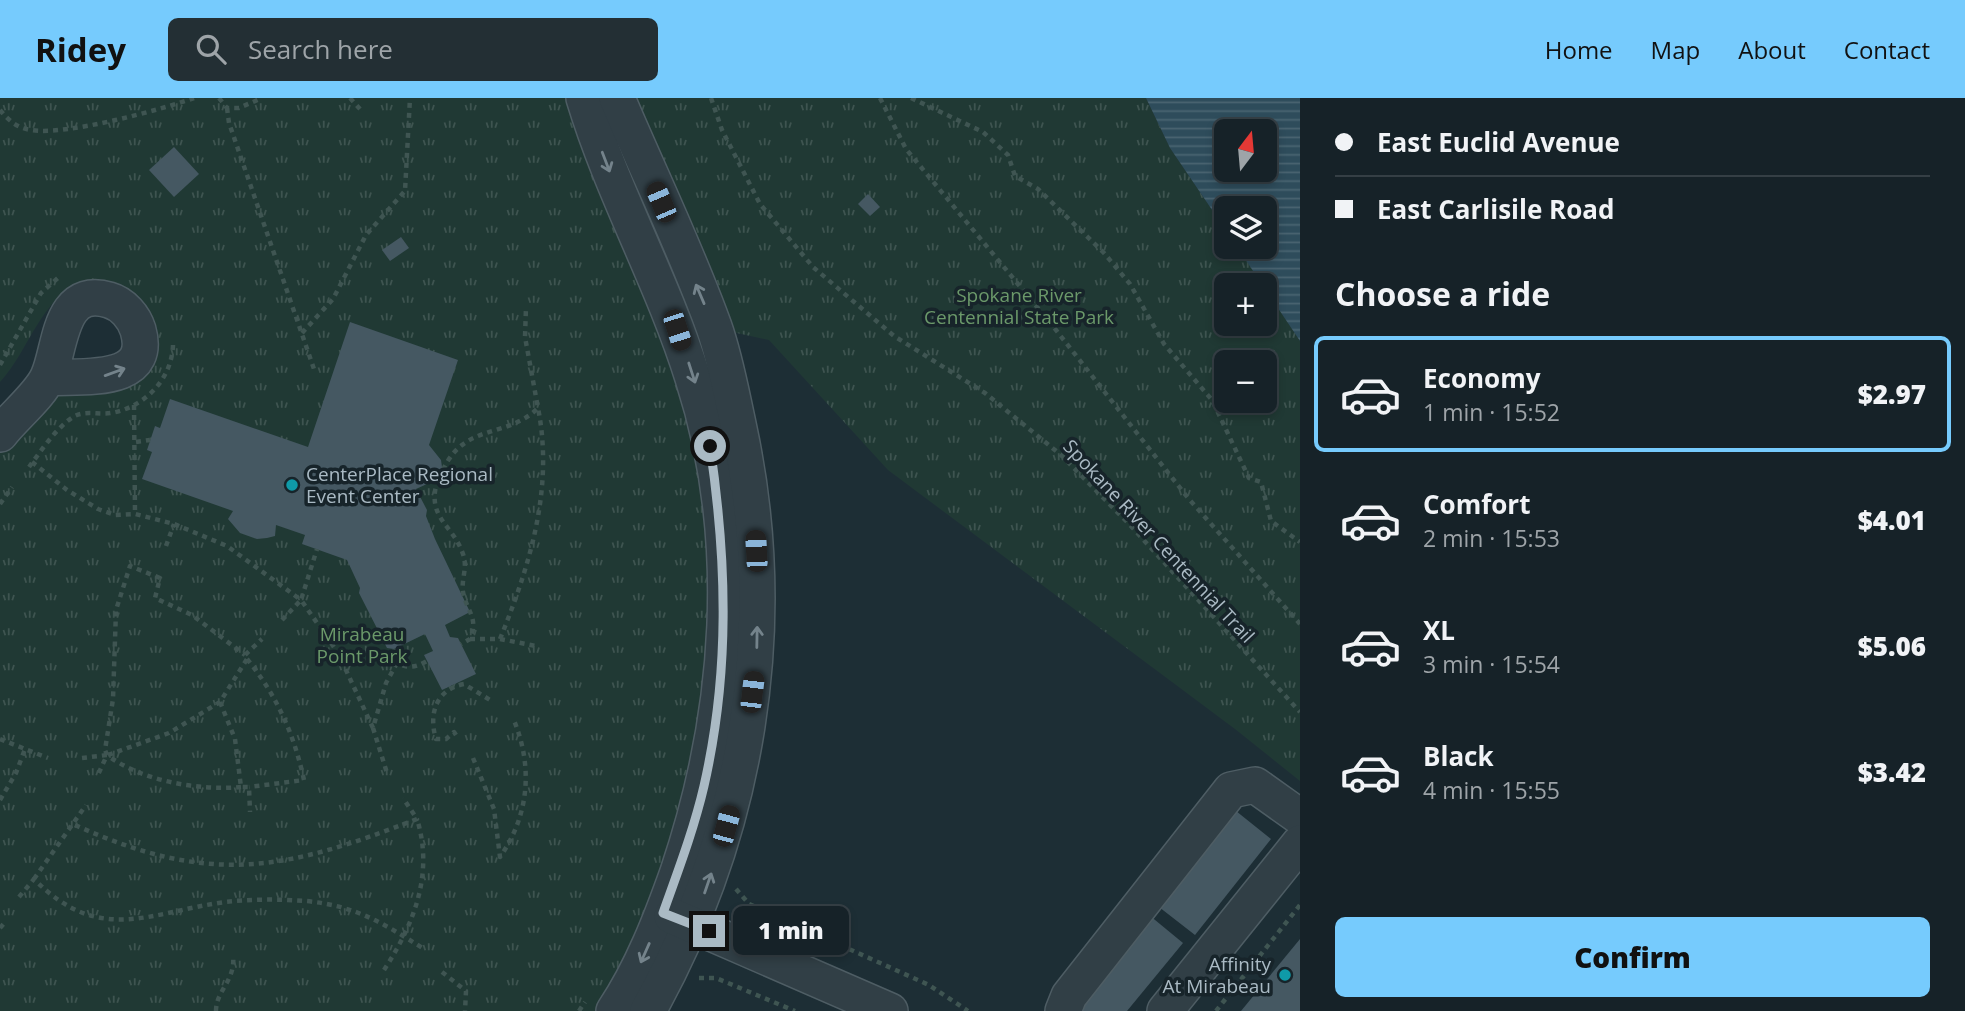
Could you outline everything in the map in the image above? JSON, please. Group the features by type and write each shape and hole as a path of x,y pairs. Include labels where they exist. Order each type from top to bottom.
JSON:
{"street":[{"path":"584,98 606,164 669,304 695,382 710,446 719,510 725,622 720,693 678,918 648,1011"},
{"path":"603,1001 628,989 678,918 719,852 744,754 757,650 755,531 750,477 714,328 617,98"},
{"path":"0,434 48,378"},
{"path":"1063,1011 1069,996 1231,790 1255,785 1300,817"},
{"path":"1165,1011 1300,843"},
{"path":"678,918 890,1011"}],"path":[{"path":"0,110 19,126 43,130 96,124 194,98"},
{"path":"219,98 227,108 229,123 314,369"},
{"path":"227,108 239,108 262,98"},
{"path":"350,98 360,109"},
{"path":"302,333 333,299 366,235 405,191 410,98"},
{"name":"Spokane River Centennial Trail","path":"711,98 723,130 760,204 813,267 894,336 985,393 1061,455 1130,525 1300,712"},
{"path":"880,98 906,149 1052,325 1188,498 1300,624"},
{"path":"911,98 983,132 1008,155 1015,176 1038,189 1104,253 1130,284 1164,344 1212,400 1248,478 1261,482 1271,521 1300,542"},
{"path":"500,639 524,577 538,519 542,467 538,408 525,337 526,307"},
{"path":"173,341 172,359 165,375 146,397 134,405 108,414 84,413 73,418 30,464 85,503 114,515 135,514 174,524 244,556 301,600 338,653 373,727 387,773"},
{"path":"134,405 135,514"},
{"path":"443,470 462,443 487,431 518,424 538,408"},
{"path":"136,442 150,440"},
{"path":"438,479 435,489 437,514 458,543 466,566 463,593 475,622 470,639"},
{"path":"0,503 12,487"},
{"path":"166,546 174,524"},
{"path":"282,620 301,600 317,549"},
{"path":"97,777 107,755 105,750 113,699 116,610 130,566 160,578 155,598 198,618 246,657 280,706 295,743 304,780 225,788 174,782 142,772 107,755"},
{"path":"82,758 107,755 169,733 220,702 246,657 262,639"},
{"path":"461,644 470,639 500,639 536,646"},
{"path":"373,727 386,683 397,663 394,649"},
{"path":"397,663 412,668 427,661"},
{"path":"456,735 454,732 446,739 436,739 433,721 439,697 446,690 464,684 490,700"},
{"path":"220,702 234,739 240,787"},
{"path":"473,758 491,798 500,857 517,829 525,799 526,759 513,718"},
{"path":"0,738 48,758"},
{"path":"0,800 16,773 25,749"},
{"path":"249,787 250,812"},
{"path":"384,970 418,904 422,884 422,843 417,819 403,798"},
{"path":"19,897 75,825 86,805"},
{"path":"75,825 120,845 163,857 254,865 334,850 417,819"},
{"path":"34,879 76,909 116,920 155,918 224,902 287,900 365,913 424,949"},
{"path":"1216,1011 1300,905"},
{"path":"0,929 6,921"},
{"path":"216,1011 218,1000 233,973 233,955"},
{"path":"442,972 466,991 465,1011"},
{"path":"694,981 701,976 716,978 795,1011"},
{"path":"579,1011 603,1001"}],"green space":[{"name":"Mirabeau Point Park","path":"0,98 584,98 710,446 715,728 614,1011 0,1011 0,436 48,378 99,377 139,333 87,300 85,280 69,288 46,312 0,382"},
{"name":"Spokane River Centennial State Park","path":"635,98 1146,98 1170,148 1214,213 1214,259 1246,259 1255,273 1214,273 1214,336 1277,336 1277,306 1300,341 1300,781 1235,729 888,470 769,340 714,328"}],"water":[{"path":"1146,98 1300,98 1300,341 1277,307 1277,273 1254,273 1245,259 1277,259 1277,196 1214,196 1214,213 1170,148"}],"building":[{"path":"174,147 199,174 174,197 149,170"},
{"path":"868,194 880,207 870,216 858,204"},
{"path":"401,237 409,248 390,261 382,250"},
{"name":"CenterPlace Regional Event Center","path":"350,322 458,360 429,445 441,460 443,474 416,489 427,510 426,516 435,539 470,612 445,625 450,637 458,638 476,674 442,690 424,655 433,651 425,634 394,649 387,648 359,593 360,588 347,560 302,544 305,535 276,525 275,536 267,538 257,539 240,533 228,519 233,511 142,479 152,452 147,450 155,426 160,428 170,399 308,447"},
{"path":"1236,811 1271,839 1195,935 1159,907"},
{"path":"1149,915 1183,943 1127,1011 1078,1011"},
{"name":"Affinity At Mirabeau","path":"1300,939 1300,1011 1241,1011"}],"place":[{"name":"CenterPlace Regional Event Center","path":"292,485"},
{"name":"Affinity At Mirabeau","path":"1285,975"}],"route":[{"path":"709,931 663,913 704,788 722,681 724,570 710,446"}]}
